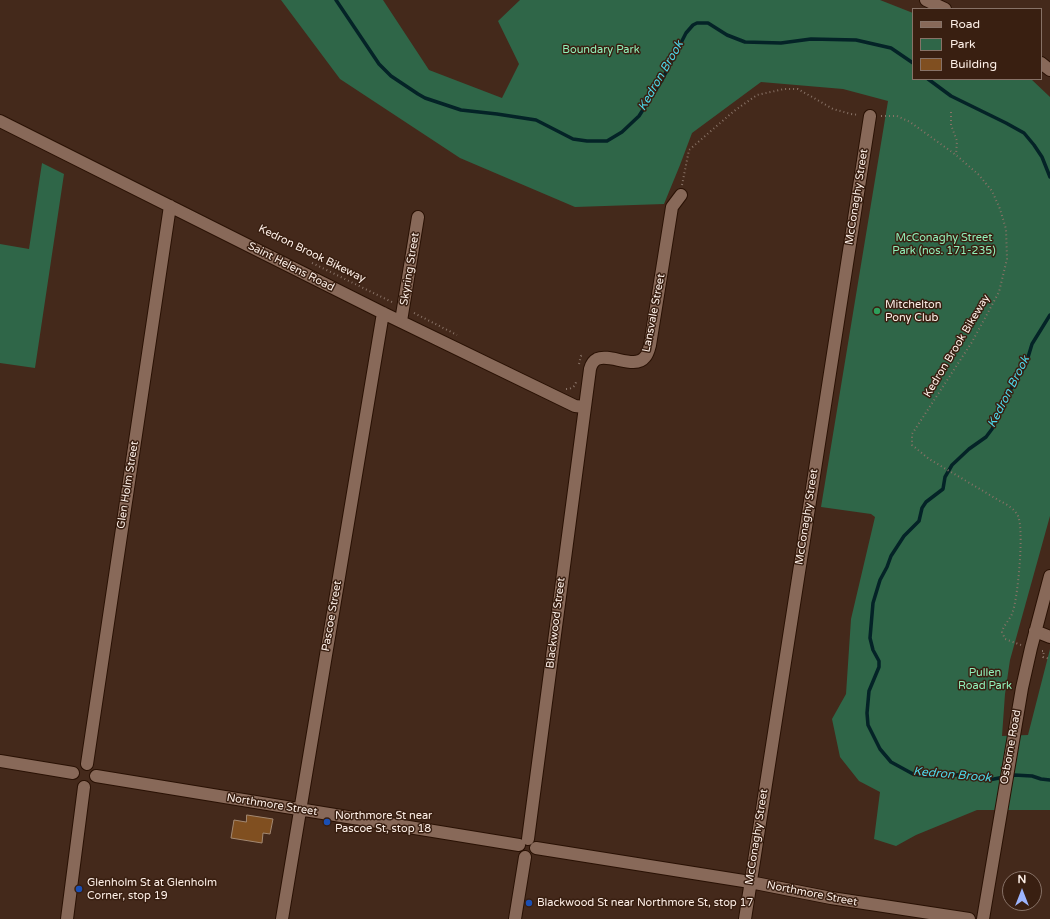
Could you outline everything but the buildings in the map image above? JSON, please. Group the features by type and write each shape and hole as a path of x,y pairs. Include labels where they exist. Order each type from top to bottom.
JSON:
{"street":[{"path":"926,0 943,8"},
{"path":"1042,64 1050,70"},
{"name":"McConaghy Street","path":"744,919 870,116"},
{"name":"Saint Helens Road","path":"0,121 383,313 575,406 584,407"},
{"name":"Lansvale Street","path":"597,359 603,358 635,362 641,361 646,356 650,345 672,207 681,195"},
{"name":"Glen Holm Street","path":"87,764 170,206"},
{"name":"Skyring Street","path":"401,321 418,217"},
{"name":"Pascoe Street","path":"282,919 383,313"},
{"path":"584,407 590,369 592,363 597,359"},
{"name":"Blackwood Street","path":"528,844 584,407"},
{"name":"Osborne Road","path":"983,919 1022,688 1035,631 1050,576"},
{"path":"1035,631 1050,637"},
{"path":"0,761 73,773"},
{"path":"87,764 94,769 96,776 92,784 84,787 74,782 73,773 78,766 87,764"},
{"name":"Northmore Street","path":"96,776 300,810 528,844 750,882 830,898 969,919"},
{"path":"66,919 84,787"},
{"path":"515,919 525,857 519,852 528,844"}],"path":[{"name":"Kedron Brook Bikeway","path":"681,195 689,150 734,111 757,95 784,89 798,89 833,109 851,114 897,116 910,122 956,155 979,175 992,191 1000,209 1006,229 1007,259 999,292 972,342 912,434 912,445 929,459 1000,501 1018,514 1021,536 1018,592 1014,610 1002,632 1005,640 1020,645"},
{"path":"951,112 951,125 957,141 956,155"},
{"name":"Kedron Brook Bikeway","path":"311,263 460,336"},
{"path":"578,365 582,356 597,359"},
{"path":"564,389 570,389 573,387 576,379"},
{"path":"1041,651 1044,651 1043,656 1050,659"}],"green space":[{"path":"281,0 383,0 429,70 502,98 519,64 498,21 520,0 880,0 912,13 912,80 1032,80 1050,97 1050,516 1010,660 1005,694 1002,736 1028,735 1050,649 1050,810 977,810 916,835 896,846 874,839 880,792 859,781 840,757 832,719 846,694 851,619 875,517 871,514 821,507 888,101 843,89 761,82 692,133 664,204 575,207 460,158 340,79"},
{"path":"42,163 64,174 35,368 0,363 0,244 29,249"}],"waterway":[{"name":"Kedron Brook","path":"336,0 379,64 391,76 425,98 461,110 536,120 573,139 587,141 607,141 622,132 639,116 662,80 686,33 693,25 697,23 708,23 727,35 745,42 781,43 811,39 856,40 891,48 912,62"},
{"name":"Kedron Brook","path":"929,80 951,96 1024,133 1042,157 1050,177"},
{"name":"Kedron Brook","path":"1050,315 1032,344 1026,364 1009,392 992,429 986,437 969,449 952,465 945,477 943,489 926,502 922,508 919,521 904,536 891,556 880,580 873,603 870,638 873,650 879,661 879,667 869,691 867,713 868,725 880,749 891,762 913,774 927,776 965,774 989,780 1014,775 1032,776 1050,780"}],"place":[{"name":"Mitchelton Pony Club","path":"877,311"},
{"name":"Northmore St near Pascoe St, stop 18","path":"327,822"},
{"name":"Glenholm St at Glenholm Corner, stop 19","path":"79,889"},
{"name":"Blackwood St near Northmore St, stop 17","path":"529,903"}],"park label":[{"name":"Boundary Park","path":"601,50"},
{"name":"McConaghy Street Park (nos. 171-235)","path":"944,244"},
{"name":"Pullen Road Park","path":"985,679"}]}
